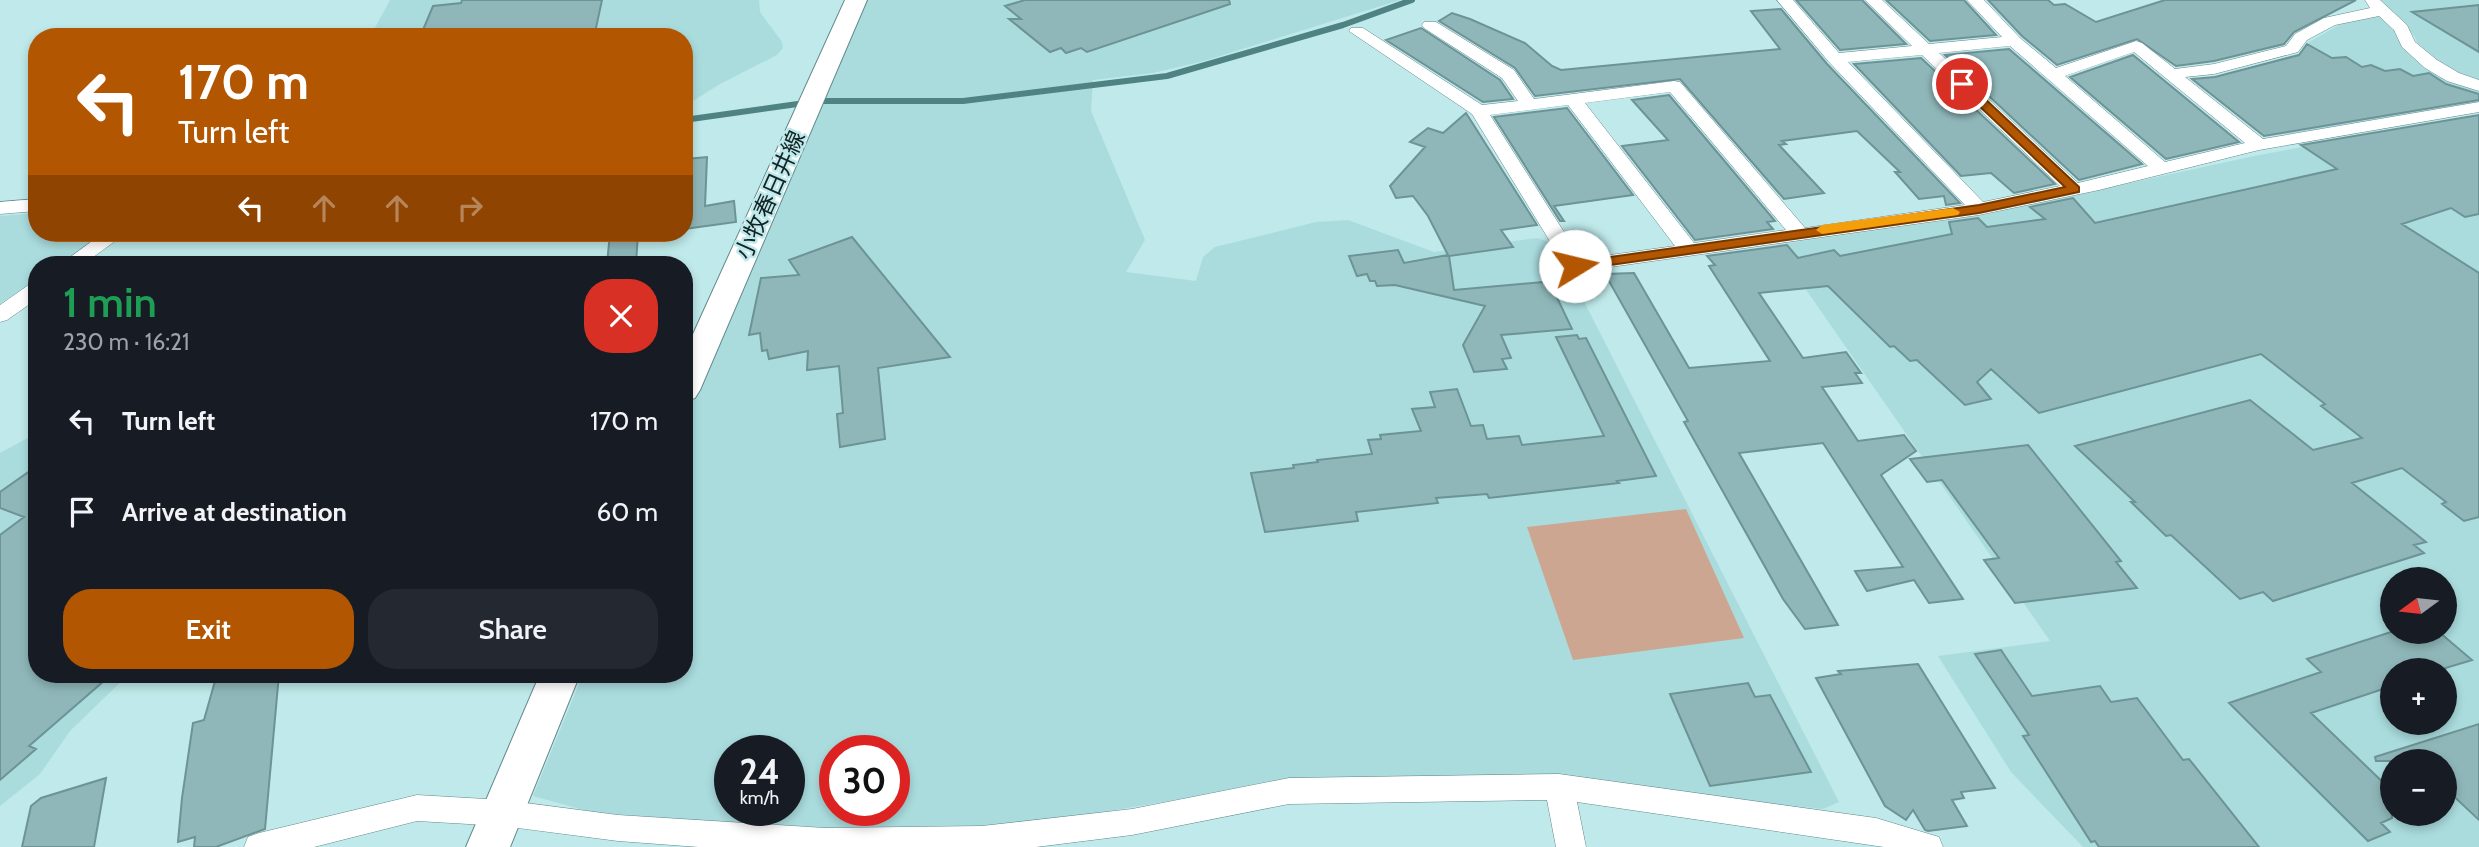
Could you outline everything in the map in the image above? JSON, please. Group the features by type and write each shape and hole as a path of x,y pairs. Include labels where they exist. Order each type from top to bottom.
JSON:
{"main road":[{"name":"小牧春日井線","path":"693,370 856,0"},
{"path":"497,827 557,683"}],"street":[{"path":"1785,0 1835,58 1979,209"},
{"path":"1873,0 2074,189"},
{"path":"1975,0 2014,41 2162,170"},
{"path":"2172,74 2214,69 2292,48 2301,37 2330,21 2377,5 2401,28 2408,44 2431,64 2454,77 2479,86"},
{"path":"1430,25 1508,74 1530,104"},
{"path":"1357,31 1479,111 1575,266 1979,209 2162,170 2259,145 2479,107"},
{"path":"1835,58 2014,41"},
{"path":"2053,75 2136,46 2259,145"},
{"path":"1479,111 1674,86 1799,233"},
{"path":"1573,99 1688,249"},
{"path":"0,208 28,206"},
{"path":"83,256 103,242"},
{"path":"0,315 28,295"},
{"path":"1559,787 1571,847"},
{"path":"259,847 417,808 497,827 618,828 825,842 982,840 1132,822 1289,791 1559,787 1876,831 1928,847"}],"shaded area":[{"path":"390,0 759,0 760,12 782,42 783,48 777,55 693,101 693,28 375,28"},
{"path":"864,0 1400,0 1204,61 1153,73 1093,80 1091,111 1145,240 1126,272 1196,281 1203,257 1215,247 1316,222 1348,220 1434,252 1537,238 1549,242 1569,272 1839,802 1823,809 1521,775 1311,777 1068,818 916,832 749,826 805,826 805,735 714,735 714,823 591,812 533,796 579,683 693,683 693,399 791,178 821,97"},
{"path":"2376,0 2479,0 2479,84 2438,64 2418,46 2415,37 2402,22"},
{"path":"2380,15 2397,34 2449,79 2479,91 2479,104 2293,137 2248,108 2273,103 2227,73 2304,53 2309,42 2344,22"},
{"path":"2479,115 2479,847 2083,847 2011,772 1938,656 2050,641 1775,245 1983,215 2259,155"},
{"path":"28,214 28,242 92,242 71,256 28,256 28,285 0,304 0,216"},
{"path":"28,438 28,683 120,683 70,731 40,774 0,806 0,453"},
{"path":"1686,509 1744,638 1573,660 1527,527"}],"building":[{"path":"462,0 602,0 596,28 424,28 433,6 461,3"},
{"path":"1025,0 1229,0 1230,4 1087,52 1081,48 1066,53 1061,48 1050,52 1009,19 1021,19 1005,6"},
{"path":"1796,0 1862,0 1906,44 1840,50"},
{"path":"1886,0 1964,0 1996,35 1930,41"},
{"path":"1988,0 2048,0 2054,5 2065,4 2096,22 2165,0 2356,0 2294,32 2284,44 2214,61 2176,66 2137,39 2057,65 2022,36"},
{"path":"2479,5 2479,52 2412,12"},
{"path":"1781,9 1827,64 1960,203 1946,205 1944,196 1919,199 1895,172 1900,172 1857,131 1782,141 1786,144 1779,145 1824,193 1784,199 1680,79 1535,96 1515,68 1439,21 1452,13 1470,19 1525,43 1552,66 1561,70 1780,49 1751,11"},
{"path":"1421,28 1500,80 1513,99 1483,102 1386,40"},
{"path":"2307,44 2332,58 2346,57 2362,67 2371,65 2385,71 2400,69 2413,76 2429,73 2446,84 2479,94 2479,100 2264,136 2192,79 2215,77 2299,55"},
{"path":"2009,49 2142,164 2079,180 1945,55"},
{"path":"2133,55 2239,142 2166,159 2070,77"},
{"path":"1921,58 2055,184 2014,193 1991,173 1961,176 1854,64"},
{"path":"1669,95 1775,221 1767,222 1773,229 1695,240 1622,146 1668,140 1632,100"},
{"path":"1567,108 1633,195 1554,206 1564,221 1560,221 1494,117"},
{"path":"1466,113 1537,225 1501,230 1513,247 1449,256 1454,290 1543,282 1545,286 1551,285 1572,329 1501,335 1511,358 1502,359 1507,369 1474,372 1463,345 1485,306 1395,285 1377,286 1375,281 1370,281 1367,274 1357,276 1349,256 1398,250 1404,263 1448,255 1428,216 1413,196 1396,198 1390,186 1425,147 1410,142 1428,128 1443,133"},
{"path":"2479,115 2479,214 2465,217 2451,208 2402,224 2479,273 2479,517 2464,521 2442,504 2446,502 2402,468 2352,483 2426,542 2414,545 2424,553 2273,601 2263,592 2240,599 2171,535 2166,536 2131,502 2135,502 2075,446 2250,400 2313,450 2362,438 2321,406 2325,404 2261,354 2039,413 1991,369 1977,382 1991,399 1965,405 1917,360 1910,361 1894,346 1890,347 1828,286 1759,293 1803,358 1846,352 1861,373 1855,373 1862,383 1822,387 1858,441 1904,435 1916,451 1881,475 1963,599 1929,603 1914,580 1867,591 1855,571 1903,567 1823,443 1739,453 1838,625 1805,629 1783,599 1684,422 1688,421 1605,274 1634,273 1689,368 1770,361 1709,266 1715,265 1707,256 1787,245 1798,258 1834,250 1840,256 1952,234 1949,222 1978,218 1987,227 2045,219 2030,207 2073,198 2095,223 2337,169 2301,145"},
{"path":"707,157 705,206 734,201 736,222 693,228 693,158"},
{"path":"852,237 950,357 878,368 885,439 840,447 837,414 843,413 839,366 807,370 808,351 769,359 767,350 762,351 760,333 749,335 761,278 799,275 789,260"},
{"path":"609,242 637,242 637,256 608,256"},
{"path":"1577,335 1579,339 1586,338 1656,476 1617,481 1619,483 1489,498 1487,494 1436,498 1438,503 1356,512 1358,521 1265,532 1251,473 1294,468 1293,465 1318,462 1317,460 1372,454 1368,440 1381,439 1380,435 1421,431 1412,409 1435,407 1430,392 1457,389 1471,426 1483,425 1487,439 1519,436 1522,445 1604,436 1556,337"},
{"path":"2028,445 2121,561 2116,562 2137,588 2015,603 1984,560 1999,558 1942,480 1927,482 1910,459"},
{"path":"28,472 28,683 102,683 29,746 36,749 0,780 0,535 24,517 0,508 0,492"},
{"path":"2380,636 2380,644 2453,644 2472,660 2457,665 2457,658 2380,658 2380,690 2311,713 2380,779 2380,826 2390,832 2368,841 2229,703 2321,672 2307,659"},
{"path":"2001,650 2032,696 2100,686 2111,702 2137,698 2183,760 2189,759 2259,847 2099,847 2095,841 2091,842 2023,736 2029,735 1975,654"},
{"path":"1918,664 1995,788 1961,792 1964,798 1952,800 1967,826 1928,831 1913,810 1906,820 1885,806 1816,678 1841,674 1838,671"},
{"path":"214,683 278,683 265,829 216,847 194,847 195,837 178,842 193,723 204,720"},
{"path":"1748,683 1755,697 1770,695 1811,772 1710,786 1670,694"},
{"path":"2479,724 2479,820 2457,799 2457,749 2400,749 2444,735 2457,735 2457,731"},
{"path":"106,778 94,847 22,847 31,806 41,798"}],"waterway":[{"path":"693,119 819,101 963,101 1167,76 1343,25 1412,0"}],"slow traffic":[{"path":"1822,230 1953,212"}],"route":[{"path":"1575,266 1979,209 2074,189 1962,84"}]}
